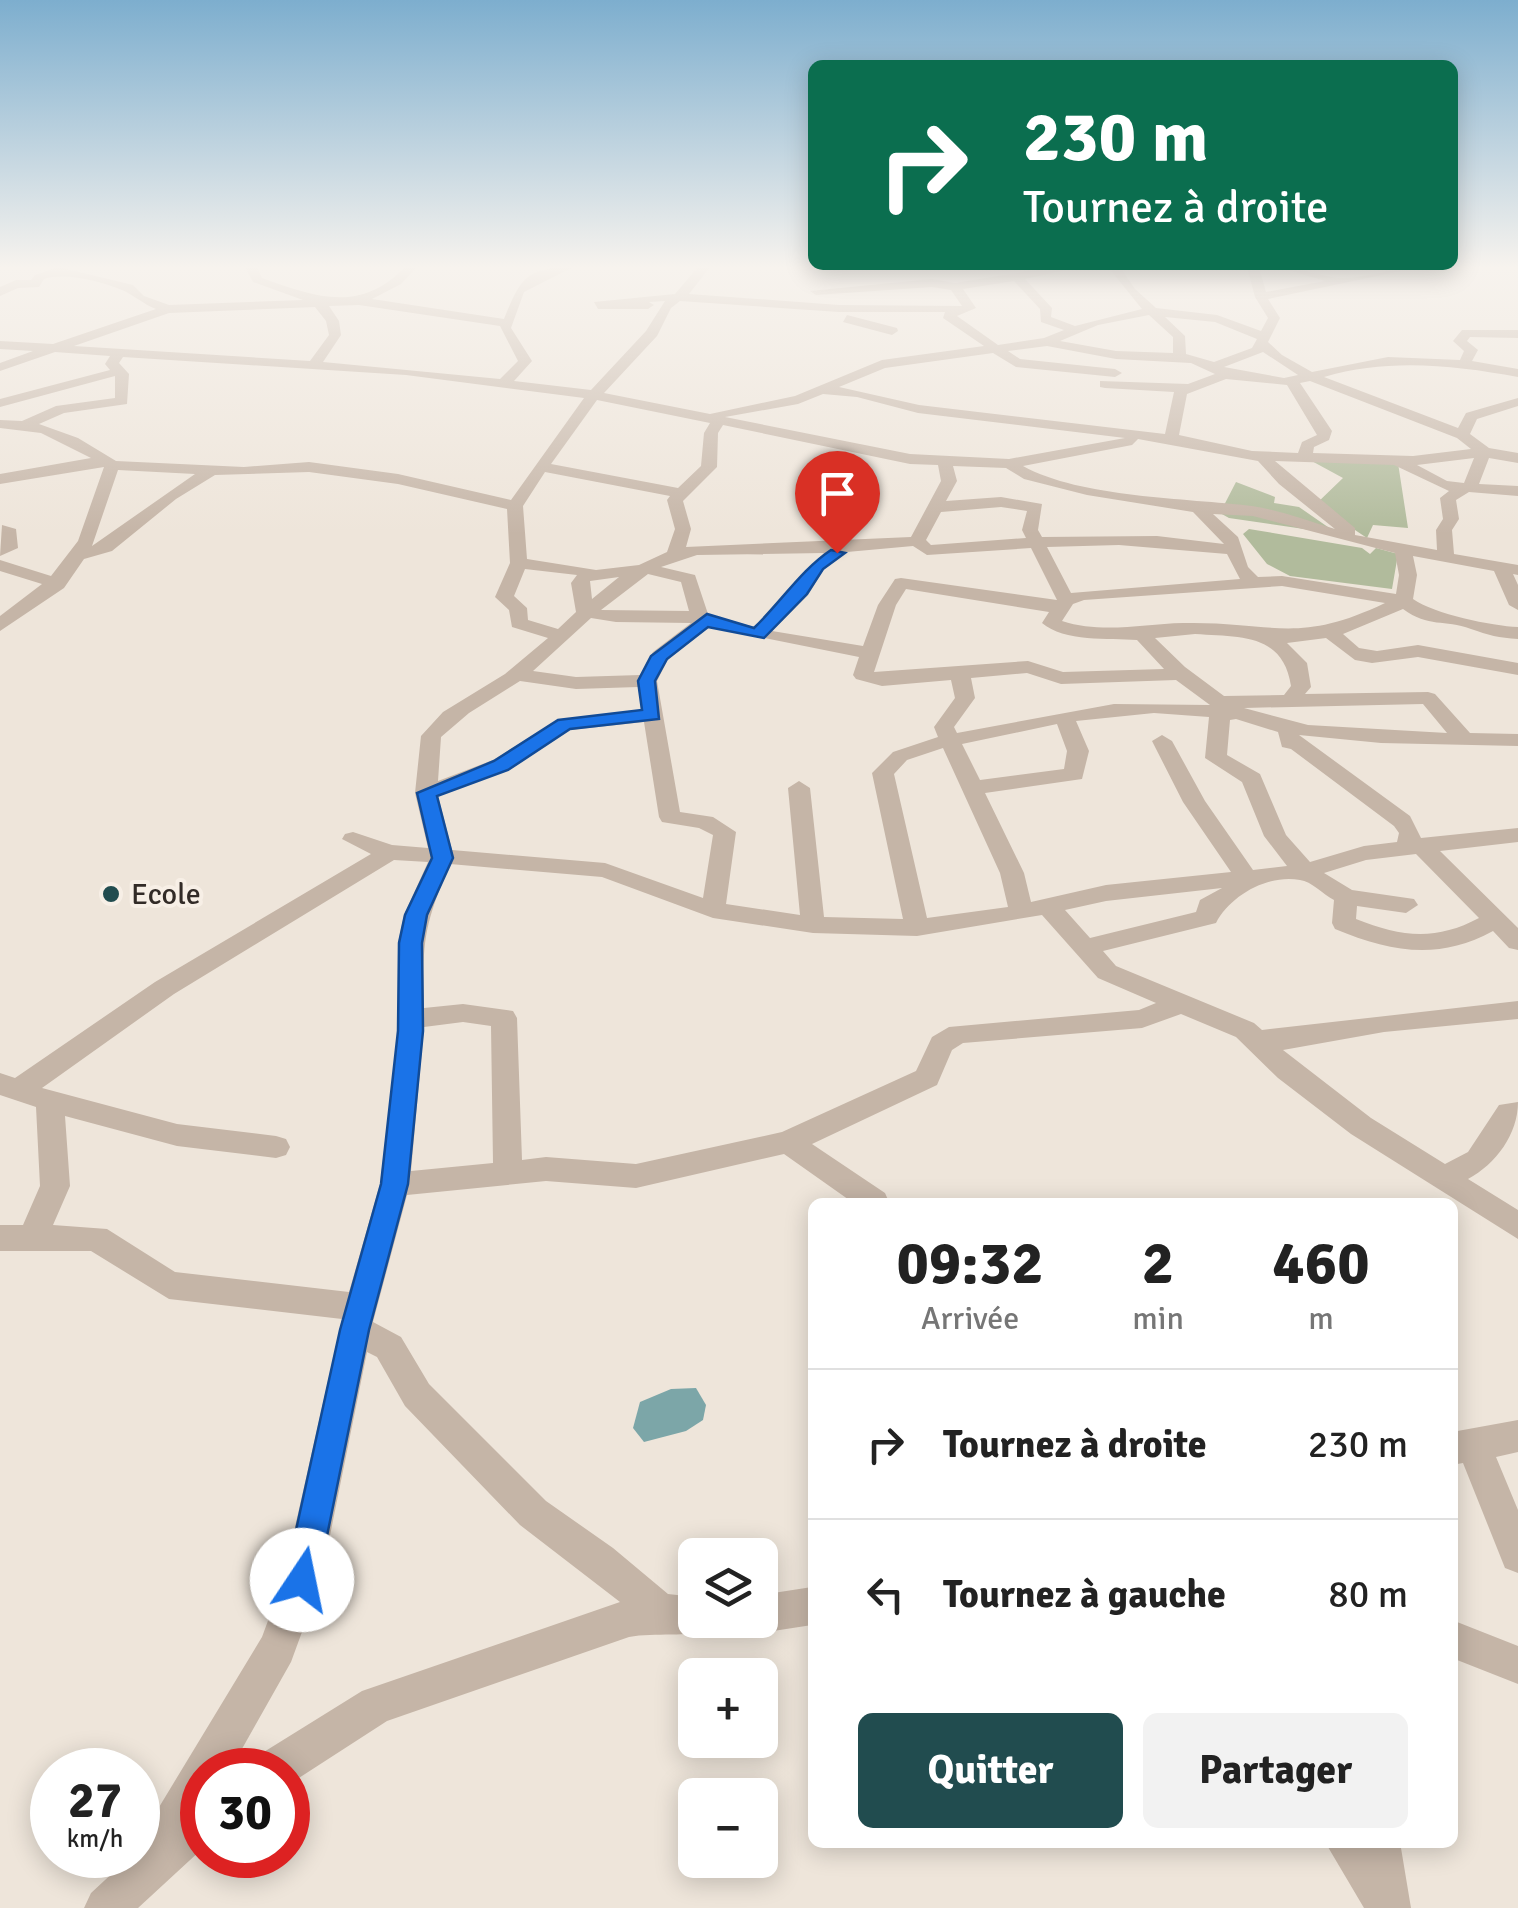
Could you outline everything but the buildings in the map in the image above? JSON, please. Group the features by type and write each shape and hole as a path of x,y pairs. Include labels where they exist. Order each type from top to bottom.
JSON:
{"street":[{"path":"0,368 39,356"},
{"path":"1,427 28,423 52,411 122,402 120,371 112,364 117,356"},
{"path":"165,356 506,382 622,400 910,460 1009,464 1166,438"},
{"path":"314,366 321,356"},
{"path":"506,382 526,361 523,356"},
{"path":"559,636 516,621 518,608 504,597 518,563 515,506 594,395 630,356"},
{"path":"713,418 798,400 882,364 947,356"},
{"path":"1007,356 1016,362 1110,378 1304,396"},
{"path":"1121,356 1180,357 1220,370 1292,382 1358,362 1465,363 1518,373"},
{"path":"1166,438 1179,395 1249,356"},
{"path":"1275,356 1311,377 1462,435 1484,452"},
{"path":"1465,363 1468,356"},
{"path":"0,402 120,371"},
{"path":"1292,382 1325,434 1311,441 1306,455"},
{"path":"820,390 858,393 918,408 1166,438 1263,457 1398,460 1484,452 1518,458"},
{"path":"622,400 763,406"},
{"path":"1462,435 1471,416 1518,402"},
{"path":"674,555 683,529 673,507 679,494 709,467 713,418"},
{"path":"28,423 67,435 108,462"},
{"path":"1446,557 1444,530 1451,520 1448,498 1472,485 1484,452"},
{"path":"1263,457 1314,506 1366,543"},
{"path":"1398,460 1444,486 1518,491"},
{"path":"0,625 58,584 79,555 104,498 108,462"},
{"path":"0,479 108,462 210,471 309,467 398,479 515,506"},
{"path":"916,541 948,481 945,462"},
{"path":"1009,464 1030,476 1067,486 1198,508 1254,511 1366,543 1509,568 1518,606"},
{"path":"541,467 679,494"},
{"path":"79,555 106,547 170,496 210,471"},
{"path":"937,507 1001,502 1038,509 1030,530 1062,604"},
{"path":"1198,508 1232,541 1233,550 1253,583"},
{"path":"0,550 9,548 8,529"},
{"path":"916,541 921,549 928,550 1036,540 1143,540 1233,550"},
{"path":"220,1748 277,1648 302,1580 358,1318 395,1184 410,1019 410,943 416,915 442,858 426,793 429,744 440,723 517,675 585,612 647,568 674,555 711,548 841,548 916,541"},
{"path":"758,634 802,591 817,566 828,562 841,548"},
{"path":"1403,550 1408,575 1404,601"},
{"path":"518,563 588,570"},
{"path":"0,565 58,584"},
{"path":"588,570 586,576 647,568 689,578 694,604 705,619"},
{"path":"585,612 580,584 588,570"},
{"path":"1181,674 1061,678 1028,668 869,678 863,674 887,605 901,583 1062,604 1112,591 1282,581 1404,601 1426,617 1477,624 1490,632 1518,633"},
{"path":"1062,604 1051,622 1058,627 1142,634 1188,626 1270,636 1330,632 1404,601"},
{"path":"585,612 620,620 690,615 718,626 870,653"},
{"path":"705,619 660,656 646,681 670,817 706,822 725,832 713,910"},
{"path":"1330,632 1355,654 1368,652 1372,658 1418,651 1518,669"},
{"path":"1142,634 1166,664 1223,707 1252,718 1288,726 1518,740"},
{"path":"1270,636 1297,663 1301,688 1289,701"},
{"path":"960,674 966,694 944,722 1012,873 1034,908 1107,972 1177,1005 1212,1015 1260,1040 1288,1071 1361,1126 1518,1226"},
{"path":"517,675 576,684 646,681"},
{"path":"917,928 895,813 882,773 908,751 1064,718 1170,706 1223,707 1289,701 1428,698 1462,737"},
{"path":"1223,707 1215,728 1216,758 1252,779 1266,822 1302,872 1346,898 1406,905"},
{"path":"426,793 501,766 565,724 652,715"},
{"path":"971,788 1074,774 1078,752 1064,718"},
{"path":"1288,726 1289,743 1296,743 1402,821 1414,846 1518,942"},
{"path":"1162,742 1194,802 1247,878"},
{"path":"799,788 813,925"},
{"path":"353,839 389,852 605,870 713,910 813,925 917,928 1168,884 1302,872 1364,854 1518,835"},
{"path":"9,1087 161,988 276,918 346,883 389,852"},
{"path":"1084,948 1207,917 1209,906 1228,896 1247,878"},
{"path":"1346,898 1344,923 1387,942 1455,944 1493,921"},
{"path":"395,1184 546,1169 636,1176 788,1142 927,1078 941,1044 958,1034 1142,1019 1177,1005"},
{"path":"1260,1040 1280,1041 1384,1023 1518,1010"},
{"path":"410,1019 464,1013 504,1018 508,1172"},
{"path":"9,1087 199,1140 276,1147"},
{"path":"34,1235 55,1186 50,1101"},
{"path":"1446,1177 1478,1160 1509,1113 1518,1113"},
{"path":"788,1142 868,1198"},
{"path":"0,1238 96,1238 169,1285 358,1318 389,1347 417,1395 533,1513 678,1614"},
{"path":"1518,1436 1463,1448 1518,1555"},
{"path":"778,1611 808,1607"},
{"path":"309,1748 376,1705 596,1628 678,1614"},
{"path":"1458,1641 1518,1664"},
{"path":"160,1846 180,1813"},
{"path":"160,1856 180,1839"},
{"path":"1350,1848 1390,1908"},
{"path":"1380,1848 1390,1908"},
{"path":"106,1908 136,1878"}],"green space":[{"path":"1286,457 1398,463 1408,528 1373,525 1367,538 1316,504 1343,478 1308,459 1276,459"},
{"path":"1236,482 1275,497 1274,503 1299,507 1338,534 1229,518 1220,513"},
{"path":"1249,529 1362,548 1370,554 1376,548 1398,554 1392,589 1290,576 1267,564 1243,534"}],"water":[{"path":"696,1388 706,1405 703,1420 686,1431 644,1442 633,1428 640,1402 671,1389"}],"place":[{"name":"Ecole","path":"111,894"}],"route":[{"path":"302,1580 355,1330 395,1184 410,1031 410,943 416,915 442,858 426,793 501,766 569,722 652,715 646,681 660,656 692,636 707,619 718,626 758,634 802,591 817,566 837,553"}]}
